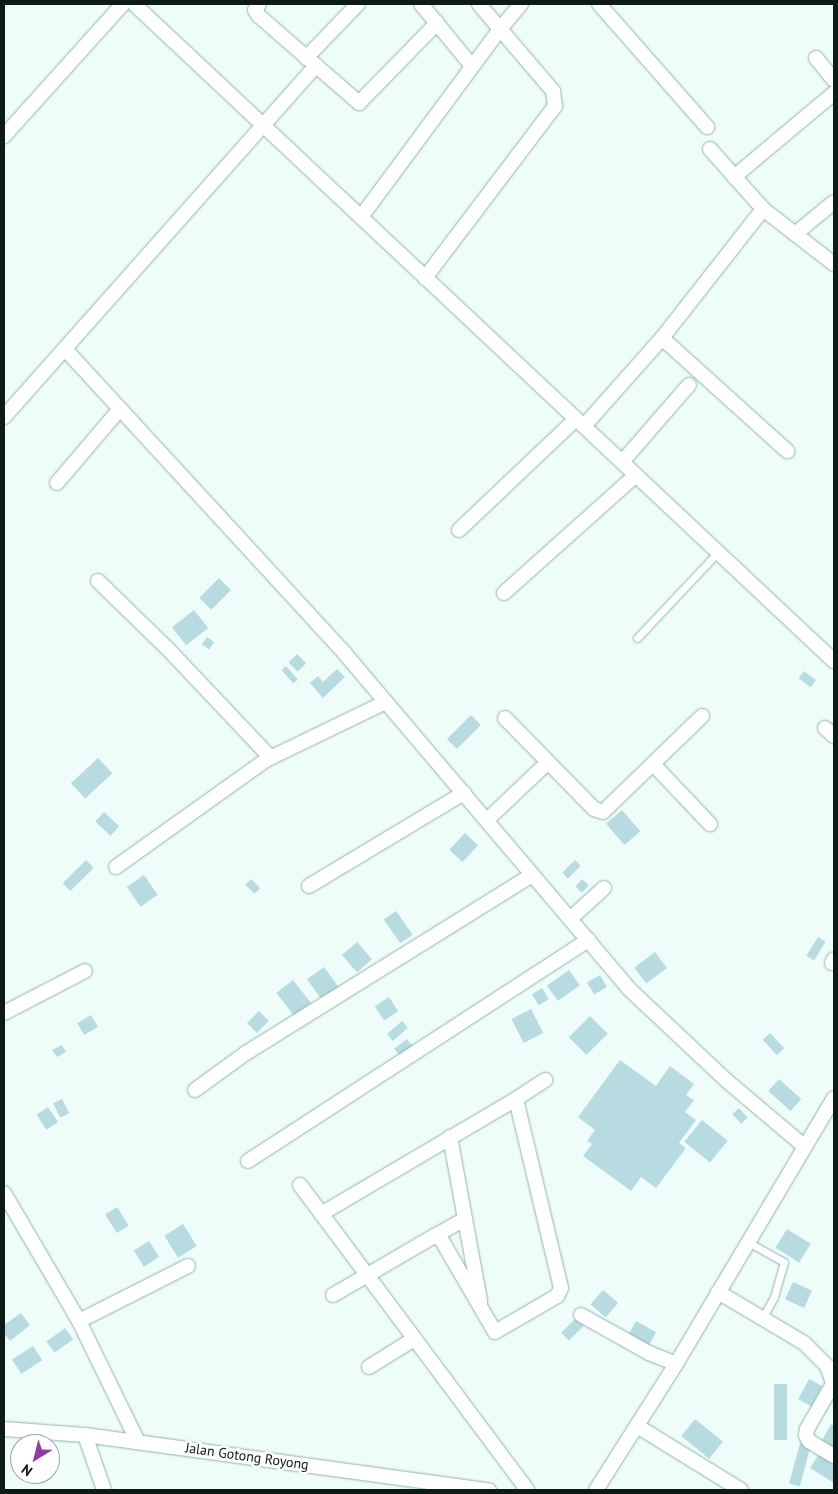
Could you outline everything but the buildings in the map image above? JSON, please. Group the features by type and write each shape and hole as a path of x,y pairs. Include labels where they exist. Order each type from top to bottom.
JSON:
{"street":[{"path":"4,136 122,4"},
{"path":"134,4 834,661"},
{"path":"259,4 255,10 259,16 359,103 437,23"},
{"path":"4,417 262,125 358,4"},
{"path":"421,4 472,66"},
{"path":"426,278 555,106 554,91 479,4"},
{"path":"361,217 472,66 521,4"},
{"path":"599,4 707,127"},
{"path":"816,58 834,80"},
{"path":"734,177 834,93"},
{"path":"710,149 763,209 834,264"},
{"path":"795,234 834,202"},
{"path":"459,530 580,423 662,338 763,209"},
{"path":"662,338 787,451"},
{"path":"65,349 386,702 629,989 727,1081 804,1146"},
{"path":"622,462 689,385"},
{"path":"56,483 120,408"},
{"path":"504,593 636,475"},
{"path":"98,581 167,648 271,758"},
{"path":"116,867 271,758 386,702"},
{"path":"504,718 594,809 603,812 702,716"},
{"path":"487,820 547,763"},
{"path":"653,764 710,824"},
{"path":"309,886 464,793"},
{"path":"195,1090 246,1053 532,875"},
{"path":"570,919 604,888"},
{"path":"248,1161 588,940"},
{"path":"4,1013 85,971"},
{"path":"321,1214 545,1080"},
{"path":"597,1490 676,1364 834,1098"},
{"path":"438,1234 491,1328 499,1332 553,1299 561,1288 516,1099"},
{"path":"450,1137 482,1313"},
{"path":"300,1185 527,1490"},
{"path":"4,1193 80,1321 138,1442"},
{"path":"333,1295 366,1274 465,1219"},
{"path":"80,1321 188,1266"},
{"path":"718,1292 804,1343 827,1366 834,1384 806,1429 806,1435 809,1441 834,1456"},
{"path":"581,1315 676,1364"},
{"path":"369,1367 414,1340"},
{"path":"637,1426 741,1490"},
{"name":"Jalan Gotong Royong","path":"4,1429 85,1435 489,1490"},
{"path":"85,1435 104,1490"}],"lane":[{"path":"637,638 718,552"},
{"path":"748,1242 784,1262 774,1298 763,1317"}]}
